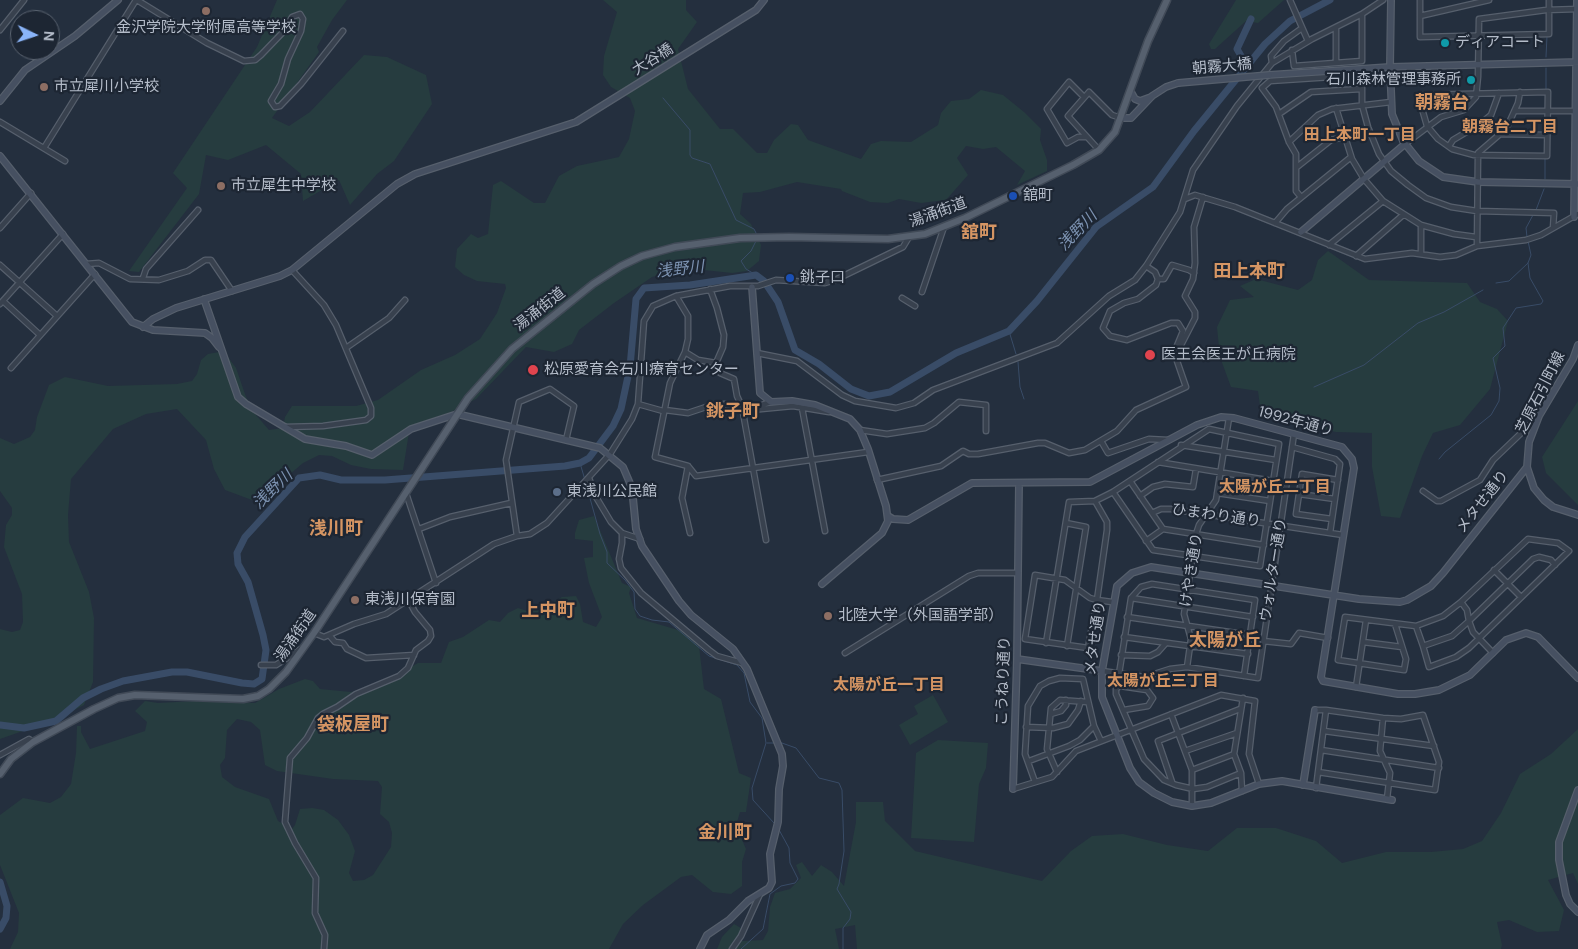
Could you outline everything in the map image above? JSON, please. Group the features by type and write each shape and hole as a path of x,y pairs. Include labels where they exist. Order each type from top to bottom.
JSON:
{"main road":[{"name":"湯涌街道","path":"0,774 12,760 34,742 94,709 127,696 231,700 258,696 275,684 314,633 457,414 512,349 593,284 621,266 642,256 675,247 746,238 909,238 944,227 1073,165 1099,150 1115,132 1148,41 1167,0"}],"street":[{"path":"0,30 24,0"},
{"path":"0,101 25,70 75,36 118,0"},
{"path":"44,148 137,0 207,43 244,61 255,60 261,55 286,29 292,17 300,14 303,19 301,31 288,59 282,84 271,101 275,107 280,106 296,90 342,31"},
{"name":"大谷橋","path":"143,327 153,319 176,308 280,276 292,270 405,179 576,122 756,10 764,0"},
{"path":"1296,0 1291,3 1308,41"},
{"path":"756,353 797,361 842,395 855,401 896,408 907,407 934,390 1057,343 1102,301 1136,280 1170,230 1185,199 1189,178 1193,170 1237,106 1272,63 1308,41 1362,14 1383,0"},
{"path":"1391,0 1390,102 1392,114 1405,144 1419,161 1443,177 1478,182 1576,184"},
{"path":"1420,0 1420,37 1549,34 1550,0"},
{"path":"1420,16 1489,0"},
{"path":"1185,199 1195,195 1235,207 1275,224 1301,232 1365,260 1402,254 1440,257 1456,255 1477,246 1527,239 1554,228 1576,215 1577,0"},
{"path":"1301,232 1427,126 1441,117 1464,110 1471,104 1477,93 1479,19 1549,9 1577,9"},
{"path":"1292,50 1294,66 1362,61 1362,14"},
{"path":"1272,63 1271,56 1284,40 1301,27"},
{"path":"1336,27 1336,63"},
{"name":"朝霧大橋","path":"1152,96 1178,83 1269,75 1390,67 1577,62"},
{"path":"1301,198 1296,191 1296,154 1289,142 1276,107 1262,88 1270,81 1362,75 1362,105 1368,127 1379,154 1402,180 1426,198 1451,207 1476,211 1554,212 1554,228"},
{"path":"1084,97 1068,82 1046,109 1067,142 1078,137 1086,137"},
{"path":"1279,114 1311,92 1362,89"},
{"path":"1099,150 1068,116 1084,97 1089,92 1112,115 1121,118 1131,118 1152,96"},
{"path":"1131,92 1140,101 1152,96"},
{"path":"1477,246 1478,154 1500,134 1515,111 1520,92"},
{"path":"1548,92 1547,156 1478,154 1463,152 1449,146 1427,126 1418,95 1477,93 1499,93 1548,92"},
{"path":"1449,146 1453,140 1491,115 1499,93"},
{"path":"1289,142 1318,115 1336,108 1390,102"},
{"path":"1336,108 1351,157 1364,179 1383,201 1403,216 1421,225 1454,234 1476,236"},
{"path":"1515,111 1577,111"},
{"path":"0,122 65,161"},
{"path":"1500,134 1547,134"},
{"path":"1297,167 1331,140 1344,137"},
{"path":"0,156 132,322 143,327 162,331 185,330 204,333 212,338 223,353"},
{"path":"1275,224 1301,198 1351,157"},
{"path":"0,228 30,193"},
{"path":"877,480 942,466 963,451 970,454 978,454 1038,443 1045,443 1070,453 1085,450 1117,431 1136,410 1186,387 1177,361 1179,349 1196,318 1195,312 1185,296 1194,274 1194,227 1203,197"},
{"path":"1329,244 1383,201"},
{"path":"143,278 146,269 198,210"},
{"path":"1356,256 1403,216"},
{"path":"1421,225 1421,254"},
{"path":"922,292 944,227"},
{"path":"40,335 2,303 63,234"},
{"path":"314,633 324,637 354,624 386,614 409,601 494,544 517,536 530,534 547,523 587,481 610,454 624,433 638,404 644,321 654,306 676,296 730,286 755,286 770,282 792,280 826,283 903,248 909,238"},
{"path":"86,264 91,262 99,263 130,279 168,278 188,271 205,260 211,260 232,291"},
{"path":"0,265 57,316"},
{"path":"1158,279 1164,279 1172,265 1189,270 1194,274"},
{"path":"1146,266 1155,272 1158,279"},
{"path":"285,427 323,426 366,420 371,416 371,408 346,348 327,310 292,270"},
{"path":"11,368 95,274"},
{"path":"1158,279 1151,290 1138,299 1124,302 1110,311 1103,328 1110,336 1127,340 1171,323 1178,323 1183,331 1176,348 1179,349"},
{"path":"755,286 756,353 759,389 771,402"},
{"path":"710,289 724,335 716,363 720,373 733,377 742,407 766,540"},
{"path":"676,296 688,316 688,339 685,352 678,363 670,383 655,457 688,466 693,475 696,476 868,452"},
{"path":"902,298 915,306"},
{"path":"204,299 238,396 246,404 312,442 346,446 372,455 411,429 457,414 586,444 610,454 623,467 629,478 640,539 679,601 691,615 733,649 742,663 782,754 783,766 779,789 778,822 770,854 772,882 729,920 707,934 700,949"},
{"path":"346,348 389,318 405,300"},
{"name":"芝原石引町線","path":"1578,345 1573,359 1539,416 1529,442 1527,467 1534,488 1544,500 1558,509 1578,515"},
{"path":"685,352 698,360 716,363"},
{"path":"517,536 507,465 519,402 550,389 574,406 566,440"},
{"path":"749,409 771,402 792,401 836,411 850,419 860,430 888,516 886,528 882,534 822,584"},
{"path":"860,430 887,434 925,428 959,402 986,405 986,430"},
{"path":"638,404 664,411 688,413 709,406 724,404 754,411 793,406 823,412 836,411"},
{"path":"802,408 825,531"},
{"path":"1424,491 1437,501 1440,501 1480,480 1493,460 1539,416"},
{"name":"けやき通り","path":"1187,667 1191,639 1186,626 1185,606 1196,534 1217,493 1228,418"},
{"name":"1992年通り","path":"888,516 893,519 908,520 972,483 1090,482 1100,479 1206,420 1228,418 1342,447 1352,459 1354,468 1321,677 1323,681 1356,687"},
{"path":"1046,643 1069,502 1095,501 1113,492 1209,428 1279,444 1260,566 1153,550 1113,492"},
{"name":"ウォルター通り","path":"1244,676 1258,678 1294,434"},
{"path":"1101,441 1108,453 1149,439 1169,440"},
{"path":"1181,445 1276,460"},
{"path":"1292,447 1335,459 1340,464 1330,533"},
{"path":"1158,462 1273,481"},
{"path":"688,466 682,498 690,533"},
{"name":"メタせ通り","path":"1390,799 1282,782 1259,784 1211,802 1192,806 1172,802 1154,793 1139,782 1130,768 1102,697 1102,671 1112,602 1117,586 1132,573 1151,567 1400,602 1422,592 1443,573 1527,467"},
{"path":"1140,496 1153,488 1165,484 1193,487 1196,469"},
{"path":"1332,519 1296,514 1302,474 1338,480"},
{"path":"587,481 604,511 622,533 640,539"},
{"path":"1130,481 1163,529"},
{"name":"こうねり通り","path":"1013,789 1018,659 1019,483"},
{"path":"406,493 436,583"},
{"path":"1217,493 1270,501"},
{"path":"1299,494 1335,499"},
{"path":"1095,501 1107,522 1097,600 1088,648 1025,639 1035,575 1065,580 1097,600 1112,602"},
{"path":"419,530 450,517 511,504"},
{"name":"ひまわり通り","path":"1152,513 1162,509 1207,514 1343,535"},
{"path":"1066,524 1086,527 1067,646"},
{"path":"1146,541 1163,529 1264,546"},
{"path":"622,533 619,559 621,568 641,593 717,656 742,663"},
{"path":"1395,624 1406,660 1404,670 1338,660 1345,617 1416,626 1442,616 1460,602 1528,539 1558,543 1569,551 1456,657 1429,667 1416,626"},
{"path":"1423,646 1452,636 1533,559 1551,560 1555,565"},
{"path":"1494,570 1521,597"},
{"path":"845,653 884,631 969,576 978,573 1018,572"},
{"path":"1018,659 1138,677 1187,667 1244,676 1255,600 1188,588 1146,585 1134,593 1131,598 1119,674"},
{"path":"1131,598 1253,617"},
{"path":"324,949 325,934 314,913 316,878 294,843 286,822 290,758 307,738 318,718 356,694 399,676 408,668 416,650 428,642 431,633 409,601"},
{"path":"1460,602 1467,610 1473,632 1493,652"},
{"path":"1127,616 1250,635"},
{"path":"1366,620 1356,687 1407,694 1439,690 1470,675 1506,640 1526,633 1538,637 1578,678"},
{"path":"1263,640 1291,644 1299,632 1328,638"},
{"path":"329,635 335,642 343,643 347,649 366,658 414,655"},
{"path":"1124,637 1248,654"},
{"path":"1363,642 1402,647"},
{"path":"1121,655 1150,656 1158,652 1166,643"},
{"path":"261,665 276,665 303,649"},
{"path":"1137,688 1138,677"},
{"path":"1035,782 1025,754 1028,706 1032,696 1048,680 1060,678 1083,679 1094,726 1102,741"},
{"path":"1124,710 1148,706 1153,698 1147,690 1120,686 1116,689 1124,710 1133,729 1144,759 1153,772 1164,780 1193,789 1207,787 1241,773"},
{"path":"1013,789 1052,777 1076,751 1221,695 1255,701 1249,754 1259,784"},
{"path":"1242,791 1241,773 1234,754 1243,698"},
{"path":"1051,714 1061,711 1066,705 1066,700"},
{"path":"1057,772 1047,749 1048,728 1055,703 1066,700 1088,702"},
{"path":"1026,727 1048,728 1068,724 1078,710 1081,701"},
{"path":"1172,782 1158,741 1240,710"},
{"path":"1303,785 1315,710 1402,719 1423,715 1440,762 1435,790 1318,772"},
{"path":"1316,788 1326,710"},
{"path":"1171,714 1192,770 1192,806"},
{"path":"1383,718 1380,751 1390,773 1390,799"},
{"path":"1028,762 1080,740 1094,726"},
{"path":"1324,731 1434,746"},
{"path":"1185,752 1237,733"},
{"path":"0,755 29,739 34,742"},
{"path":"1321,750 1439,768"},
{"path":"7,752 12,760"},
{"path":"1192,770 1234,754"},
{"path":"1578,790 1559,842 1558,860 1566,895 1570,904 1578,912"},
{"path":"732,949 741,936 761,893"}],"green space":[{"path":"277,0 347,0 332,20 317,47 319,52 272,118 289,126 310,112 364,55 387,57 426,75 432,104 394,161 377,174 350,205 339,180 303,201 301,174 266,145 228,160 206,155 199,194 139,272 129,271 187,188 173,173 257,47"},
{"path":"603,0 686,0 686,10 697,22 678,49 688,89 720,129 733,129 757,153 767,153 774,140 791,124 798,125 808,140 861,159 871,144 881,141 911,142 938,125 941,113 951,101 969,99 981,90 1003,95 1041,129 1040,140 1047,160 1047,171 1017,185 1025,171 996,147 983,149 966,146 957,158 968,175 946,200 921,203 899,199 888,203 870,202 841,189 797,182 760,192 743,193 740,214 751,224 761,245 759,261 747,271 732,273 685,268 652,277 579,330 572,344 554,352 526,347 476,399 451,412 410,426 403,470 371,469 351,465 332,456 319,455 303,463 262,498 252,500 225,490 214,469 206,440 177,409 146,414 113,429 71,479 68,515 69,542 89,592 94,618 93,682 84,705 54,720 0,739 0,629 12,632 20,630 23,622 22,594 4,547 6,525 12,515 12,508 0,491 0,438 14,444 30,437 35,430 37,417 49,385 65,377 108,386 177,384 192,381 197,374 201,360 208,354 219,352 228,357 236,368 246,397 256,415 269,430 283,428 285,417 292,406 356,406 378,400 421,370 455,355 480,339 497,313 506,288 505,284 477,281 464,275 455,267 457,249 471,234 478,238 488,234 493,185 501,181 534,203 545,203 559,176 577,166 619,157 629,139 635,111 630,98 611,87 603,75 604,56 617,12"},
{"path":"1236,0 1284,0 1258,23 1246,21 1215,49 1211,49 1209,44"},
{"path":"1328,251 1369,280 1467,283 1480,302 1497,309 1508,321 1490,389 1460,425 1433,433 1422,456 1400,518 1381,516 1372,467 1372,433 1336,432 1261,414 1258,391 1231,387 1220,357 1217,327 1230,300 1254,297 1240,286 1256,279 1298,290 1312,280 1318,260"},
{"path":"1578,401 1578,505 1546,473 1542,457"},
{"path":"594,516 622,583 631,587 629,593 637,618 685,632 699,646 704,689 721,699 739,773 751,778 746,812 740,812 736,826 746,849 742,862 742,886 731,894 713,892 692,875 681,877 643,905 623,924 609,949 10,949 18,932 19,913 0,865 0,815 23,798 50,803 61,797 71,784 76,753 77,726 81,726 81,732 90,749 145,731 147,722 135,711 145,701 158,703 196,701 255,703 279,689 305,679 313,681 320,689 351,692 380,685 418,663 441,663 449,642 463,637 489,620 500,622 508,613 518,608 527,611 546,606 562,597 576,596 580,604 583,622 596,627 602,617 589,583 584,558 593,557 593,541 575,539 579,520","holes":["237,719 251,722 260,730 265,765 277,771 333,779 378,781 382,787 380,814 389,822 392,833 391,847 373,875 364,880 353,881 349,873 355,851 349,835 338,820 324,810 300,809 292,829 278,821 269,799 235,787 222,777 220,765 225,758 227,730"]},
{"path":"933,695 948,722 910,745 899,725 918,714 914,706"},
{"path":"1578,729 1578,884 1573,873 1548,880 1564,910 1559,931 1537,932 1509,920 1497,922 1502,945 1501,949 857,949 855,925 835,929 839,949 717,949 722,937 734,924 741,928 742,941 763,940 768,931 770,907 775,893 790,889 801,878 796,865 802,862 812,876 821,865 832,872 844,886 856,822 856,802 883,802 885,821 915,851 1042,881 1071,851 1092,836 1123,834 1167,845 1208,851 1237,828 1276,828 1316,841 1342,863 1386,852 1431,852 1463,849 1482,841 1501,813 1520,774 1551,754"},
{"path":"938,740 988,743 986,768 979,784 974,842 911,838 916,753"}],"waterway":[{"name":"浅野川","path":"0,725 24,728 56,721 83,698 101,689 123,681 172,672 187,672 254,684 262,679 266,650 248,582 238,564 237,553 245,537 299,478 320,475 341,480 385,480 565,466 580,463 589,458 613,426 621,409 630,367 636,299 644,288 690,285 756,275 764,281 778,302 795,350 819,364 851,389 869,396 890,392 956,353 1009,331 1037,301 1096,227 1153,187 1194,131 1265,44 1290,21 1330,0"},
{"path":"1247,66 1237,49 1251,19"},
{"path":"1547,21 1547,30"},
{"path":"1546,57 1547,36"},
{"path":"1546,68 1546,90"},
{"path":"1546,97 1546,108"},
{"path":"663,98 690,130 690,155 692,158 710,164 736,220 754,229 757,235"},
{"path":"1545,157 1545,179"},
{"path":"1536,210 1544,189"},
{"path":"1527,237 1526,228 1533,215"},
{"path":"756,241 751,251 741,261 746,269 756,275"},
{"path":"1496,283 1509,281 1528,263 1531,255 1528,241"},
{"path":"1439,459 1491,415 1499,401 1500,388 1493,358 1505,346 1503,328 1516,308 1541,304 1543,301 1530,278 1528,263"},
{"path":"1314,387 1364,365 1418,323 1444,312 1483,290"},
{"path":"1009,331 1016,354"},
{"path":"1018,362 1020,387 1024,399"},
{"path":"580,463 585,480"},
{"path":"586,484 607,552 607,563 625,580 634,592 635,609 640,616 669,622 709,656 737,665 744,673 750,702 762,718 766,743 752,788 753,800 774,823"},
{"path":"779,742 796,748 819,778 839,783 842,790 844,851 837,889 851,912 850,919 843,928 843,949"},
{"path":"767,743 775,743"},
{"path":"741,949 763,929 770,894 781,886 795,883 798,879 790,863 789,848 778,828"},
{"name":"浅野川","path":"0,882 7,906 6,918 0,929"}],"place":[{"name":"金沢学院大学附属高等学校","path":"206,11"},
{"name":"ディアコート","path":"1445,43"},
{"name":"石川森林管理事務所","path":"1471,80"},
{"name":"市立犀川小学校","path":"44,87"},
{"name":"市立犀生中学校","path":"221,186"},
{"name":"舘町","path":"1013,196"},
{"name":"銚子口","path":"790,278"},
{"name":"医王会医王が丘病院","path":"1150,355"},
{"name":"松原愛育会石川療育センター","path":"533,370"},
{"name":"東浅川公民館","path":"557,492"},
{"name":"東浅川保育園","path":"355,600"},
{"name":"北陸大学（外国語学部）","path":"828,616"}],"district":[{"name":"朝霧台","path":"1442,103"},
{"name":"朝霧台二丁目","path":"1510,128"},
{"name":"田上本町一丁目","path":"1360,136"},
{"name":"舘町","path":"979,233"},
{"name":"田上本町","path":"1249,272"},
{"name":"銚子町","path":"733,412"},
{"name":"太陽が丘二丁目","path":"1275,488"},
{"name":"浅川町","path":"336,529"},
{"name":"上中町","path":"548,611"},
{"name":"太陽が丘","path":"1225,641"},
{"name":"太陽が丘三丁目","path":"1163,682"},
{"name":"太陽が丘一丁目","path":"889,686"},
{"name":"袋板屋町","path":"353,725"},
{"name":"金川町","path":"725,833"}]}
